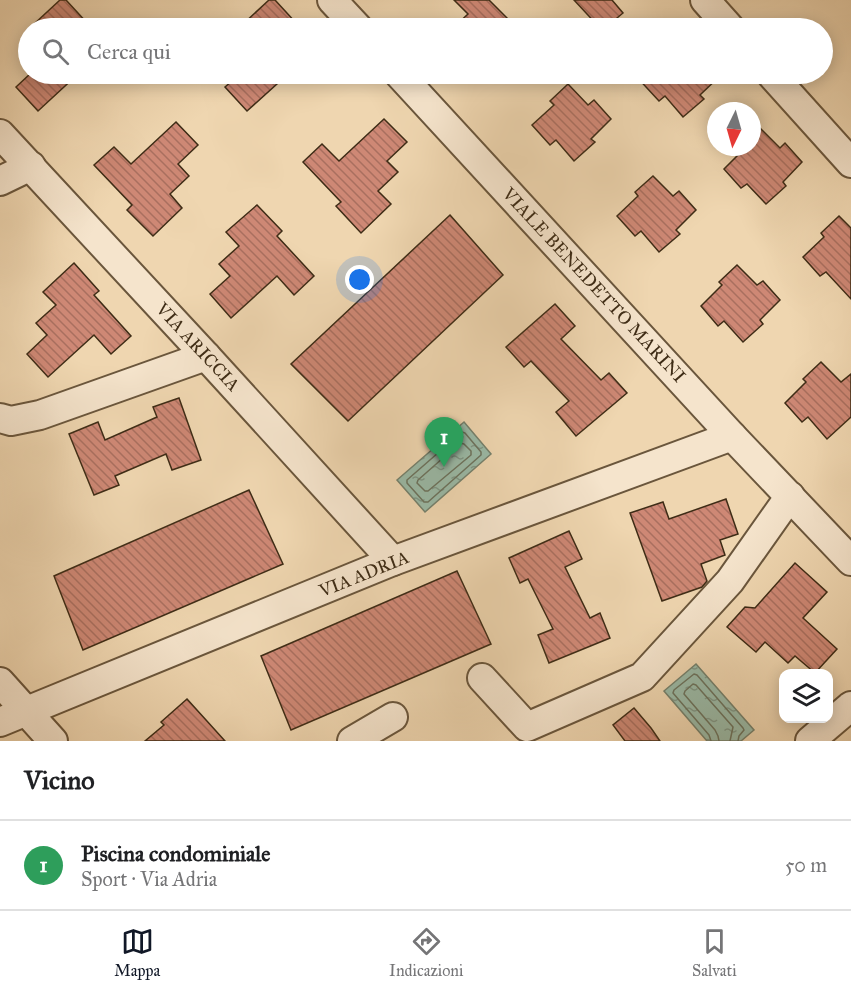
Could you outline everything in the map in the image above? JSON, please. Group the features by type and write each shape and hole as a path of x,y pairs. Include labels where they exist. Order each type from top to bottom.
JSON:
{"street":[{"path":"332,0 349,18"},
{"path":"705,0 721,18"},
{"name":"VIALE BENEDETTO MARINI","path":"408,84 732,436 851,561"},
{"path":"780,84 851,163"},
{"name":"VIA ARICCIA","path":"0,134 393,561"},
{"path":"0,181 31,166"},
{"path":"0,418 11,421 40,415 206,356"},
{"name":"VIA ADRIA","path":"0,722 393,561 732,436"},
{"path":"482,678 527,728 642,677 730,581 790,496"},
{"path":"0,682 53,741"},
{"path":"810,741 851,706"},
{"path":"352,741 393,717"}],"water":[{"path":"464,422 491,454 425,512 397,480"},
{"path":"696,664 754,730 741,741 707,741 664,691"}],"building":[{"path":"60,0 66,0 82,18 41,18"},
{"path":"269,0 275,0 292,18 250,18"},
{"path":"454,0 489,0 507,18 464,18 468,14"},
{"path":"574,0 612,0 623,13 617,18 591,18"},
{"path":"19,84 67,84 38,111 16,87"},
{"path":"228,84 277,84 247,111 225,87"},
{"path":"568,84 588,105 594,100 611,119 591,139 595,142 574,161 556,140 550,145 532,125 554,105 550,101"},
{"path":"643,84 712,84 700,95 704,99 683,117 665,96 659,101"},
{"path":"384,119 407,142 387,161 398,172 378,191 391,204 361,233 336,206 341,202 303,162 322,144 339,161"},
{"path":"176,122 198,145 178,164 189,176 170,194 182,208 153,236 127,210 132,205 94,165 114,147 131,164"},
{"path":"761,129 780,148 785,143 802,162 783,182 786,186 766,204 747,184 741,188 724,169 737,156 761,156"},
{"path":"653,176 673,196 679,191 696,210 676,230 680,234 659,252 641,231 635,236 617,216 638,196 635,192"},
{"path":"257,205 282,231 277,236 314,276 294,295 277,276 231,318 210,294 230,276 219,264 239,246 226,232"},
{"path":"450,215 503,275 348,421 291,364"},
{"path":"839,216 851,228 851,299 826,272 820,276 803,257 824,237 821,233"},
{"path":"74,263 99,291 94,295 131,336 111,354 94,335 48,377 27,354 47,335 36,323 56,305 43,292"},
{"path":"737,265 757,285 763,281 780,300 760,320 763,324 743,342 724,321 718,326 701,306 722,285 719,282"},
{"path":"555,304 575,326 561,339 601,380 609,373 627,393 576,436 556,412 569,401 531,361 524,367 506,347"},
{"path":"821,362 841,382 851,374 851,417 827,439 808,417 802,422 785,403 806,382 803,379"},
{"path":"179,398 201,460 172,470 166,454 115,476 119,485 94,495 69,434 98,422 105,440 157,417 153,407"},
{"path":"249,490 283,564 83,650 54,576"},
{"path":"726,499 738,534 720,540 725,555 701,564 707,581 702,587 662,601 630,513 663,502 669,519"},
{"path":"569,531 582,559 565,567 590,618 600,613 610,638 549,663 538,635 553,629 528,579 520,583 509,558"},
{"path":"795,563 827,592 803,618 837,649 819,669 810,669 795,656 788,663 765,642 756,652 727,627 745,607 755,608"},
{"path":"457,571 491,644 291,730 261,656"},
{"path":"187,699 225,741 145,741 164,725 161,722"},
{"path":"634,708 660,741 625,741 613,725"}],"place":[{"name":"Piscina condominiale","path":"444,467"}]}
